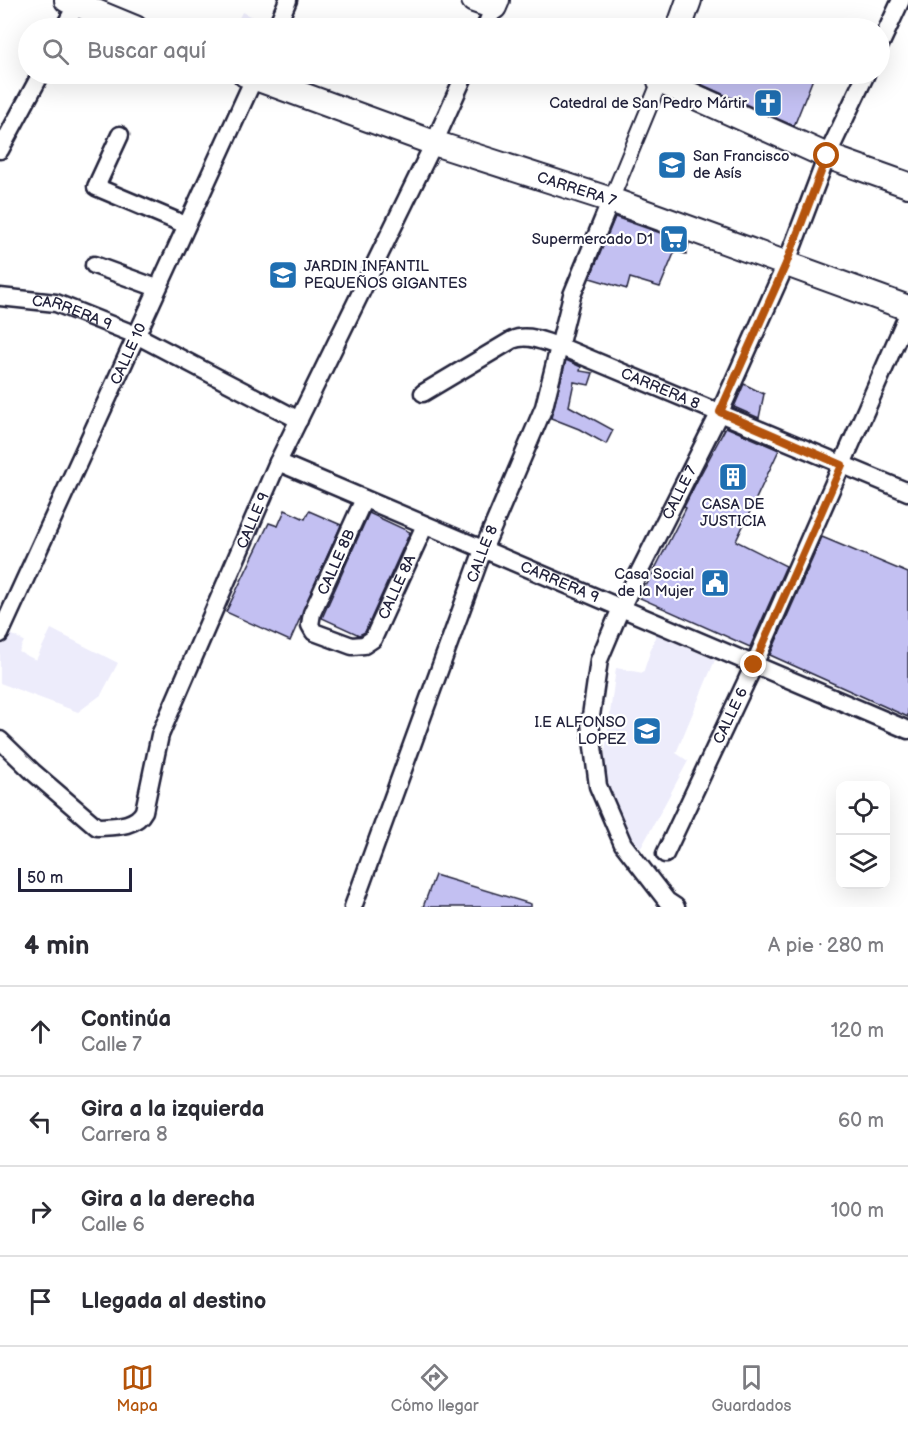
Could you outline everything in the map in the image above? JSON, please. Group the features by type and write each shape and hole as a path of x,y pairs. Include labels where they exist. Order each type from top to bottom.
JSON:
{"main road":[{"path":"683,18 689,0"},
{"path":"74,2 112,18"},
{"name":"CARRERA 7","path":"276,84 434,143 611,200 908,308"},
{"path":"676,84 827,156 908,185"}],"street":[{"path":"280,18 288,0"},
{"path":"890,22 901,0"},
{"path":"68,18 74,2"},
{"path":"0,150 36,84"},
{"name":"CALLE 10","path":"0,634 248,84"},
{"name":"CALLE 9","path":"0,740 97,827 132,823 140,818 144,811 160,735 278,462 461,84"},
{"path":"611,200 658,84"},
{"name":"CALLE 7","path":"676,907 667,901 623,844 598,786 590,723 599,660 621,608 720,412 786,264 827,156 861,84"},
{"path":"120,135 96,187 186,225"},
{"name":"CALLE 8","path":"353,907 483,550 544,407 553,344 611,200"},
{"path":"94,265 157,288"},
{"name":"CARRERA 9","path":"0,297 56,303 136,334 299,420"},
{"name":"CALLE 6","path":"665,854 754,665 908,314"},
{"name":"CARRERA 8","path":"423,393 521,336 553,344 908,492"},
{"name":"CARRERA 9","path":"278,462 908,730"},
{"name":"CALLE 8B","path":"364,499 312,613 310,625 314,632 343,643 352,646 364,645"},
{"name":"CALLE 8A","path":"364,645 373,639 425,525"}],"shaded area":[{"path":"242,12 254,18 239,18"},
{"path":"51,629 118,663 101,695 78,712 0,683 0,645 7,632 24,641 19,652 36,660"},
{"name":"I.E ALFONSO LOPEZ","path":"656,634 715,660 676,753 688,761 641,848 628,834 602,774 616,668 643,673"}],"building":[{"path":"700,84 811,84 794,126"},
{"path":"615,217 689,243 686,254 675,251 660,287 630,278 627,289 590,278"},
{"path":"566,360 581,367 580,371 593,373 589,385 574,382 569,406 613,430 606,444 579,429 551,418"},
{"path":"744,384 764,394 759,418 734,407"},
{"name":"Casa Social de la Mujer","path":"726,427 779,450 736,541 786,566 750,647 640,598"},
{"path":"285,510 305,519 309,511 341,525 290,641 226,612 269,523 278,526"},
{"path":"369,513 410,532 365,632 359,635 322,618"},
{"path":"822,537 908,573 908,717 770,655"},
{"path":"435,875 531,904 531,907 423,907"}],"place":[{"name":"Catedral de San Pedro Mártir","path":"768,103"},
{"name":"San Francisco de Asís","path":"672,165"},
{"name":"Supermercado D1","path":"674,239"},
{"name":"JARDIN INFANTIL PEQUEÑOS GIGANTES","path":"283,275"},
{"name":"CASA DE JUSTICIA","path":"733,477"},
{"name":"Casa Social de la Mujer","path":"715,583"},
{"name":"I.E ALFONSO LOPEZ","path":"647,731"}],"route":[{"path":"754,665 842,465 720,412 786,264 827,156"}]}
